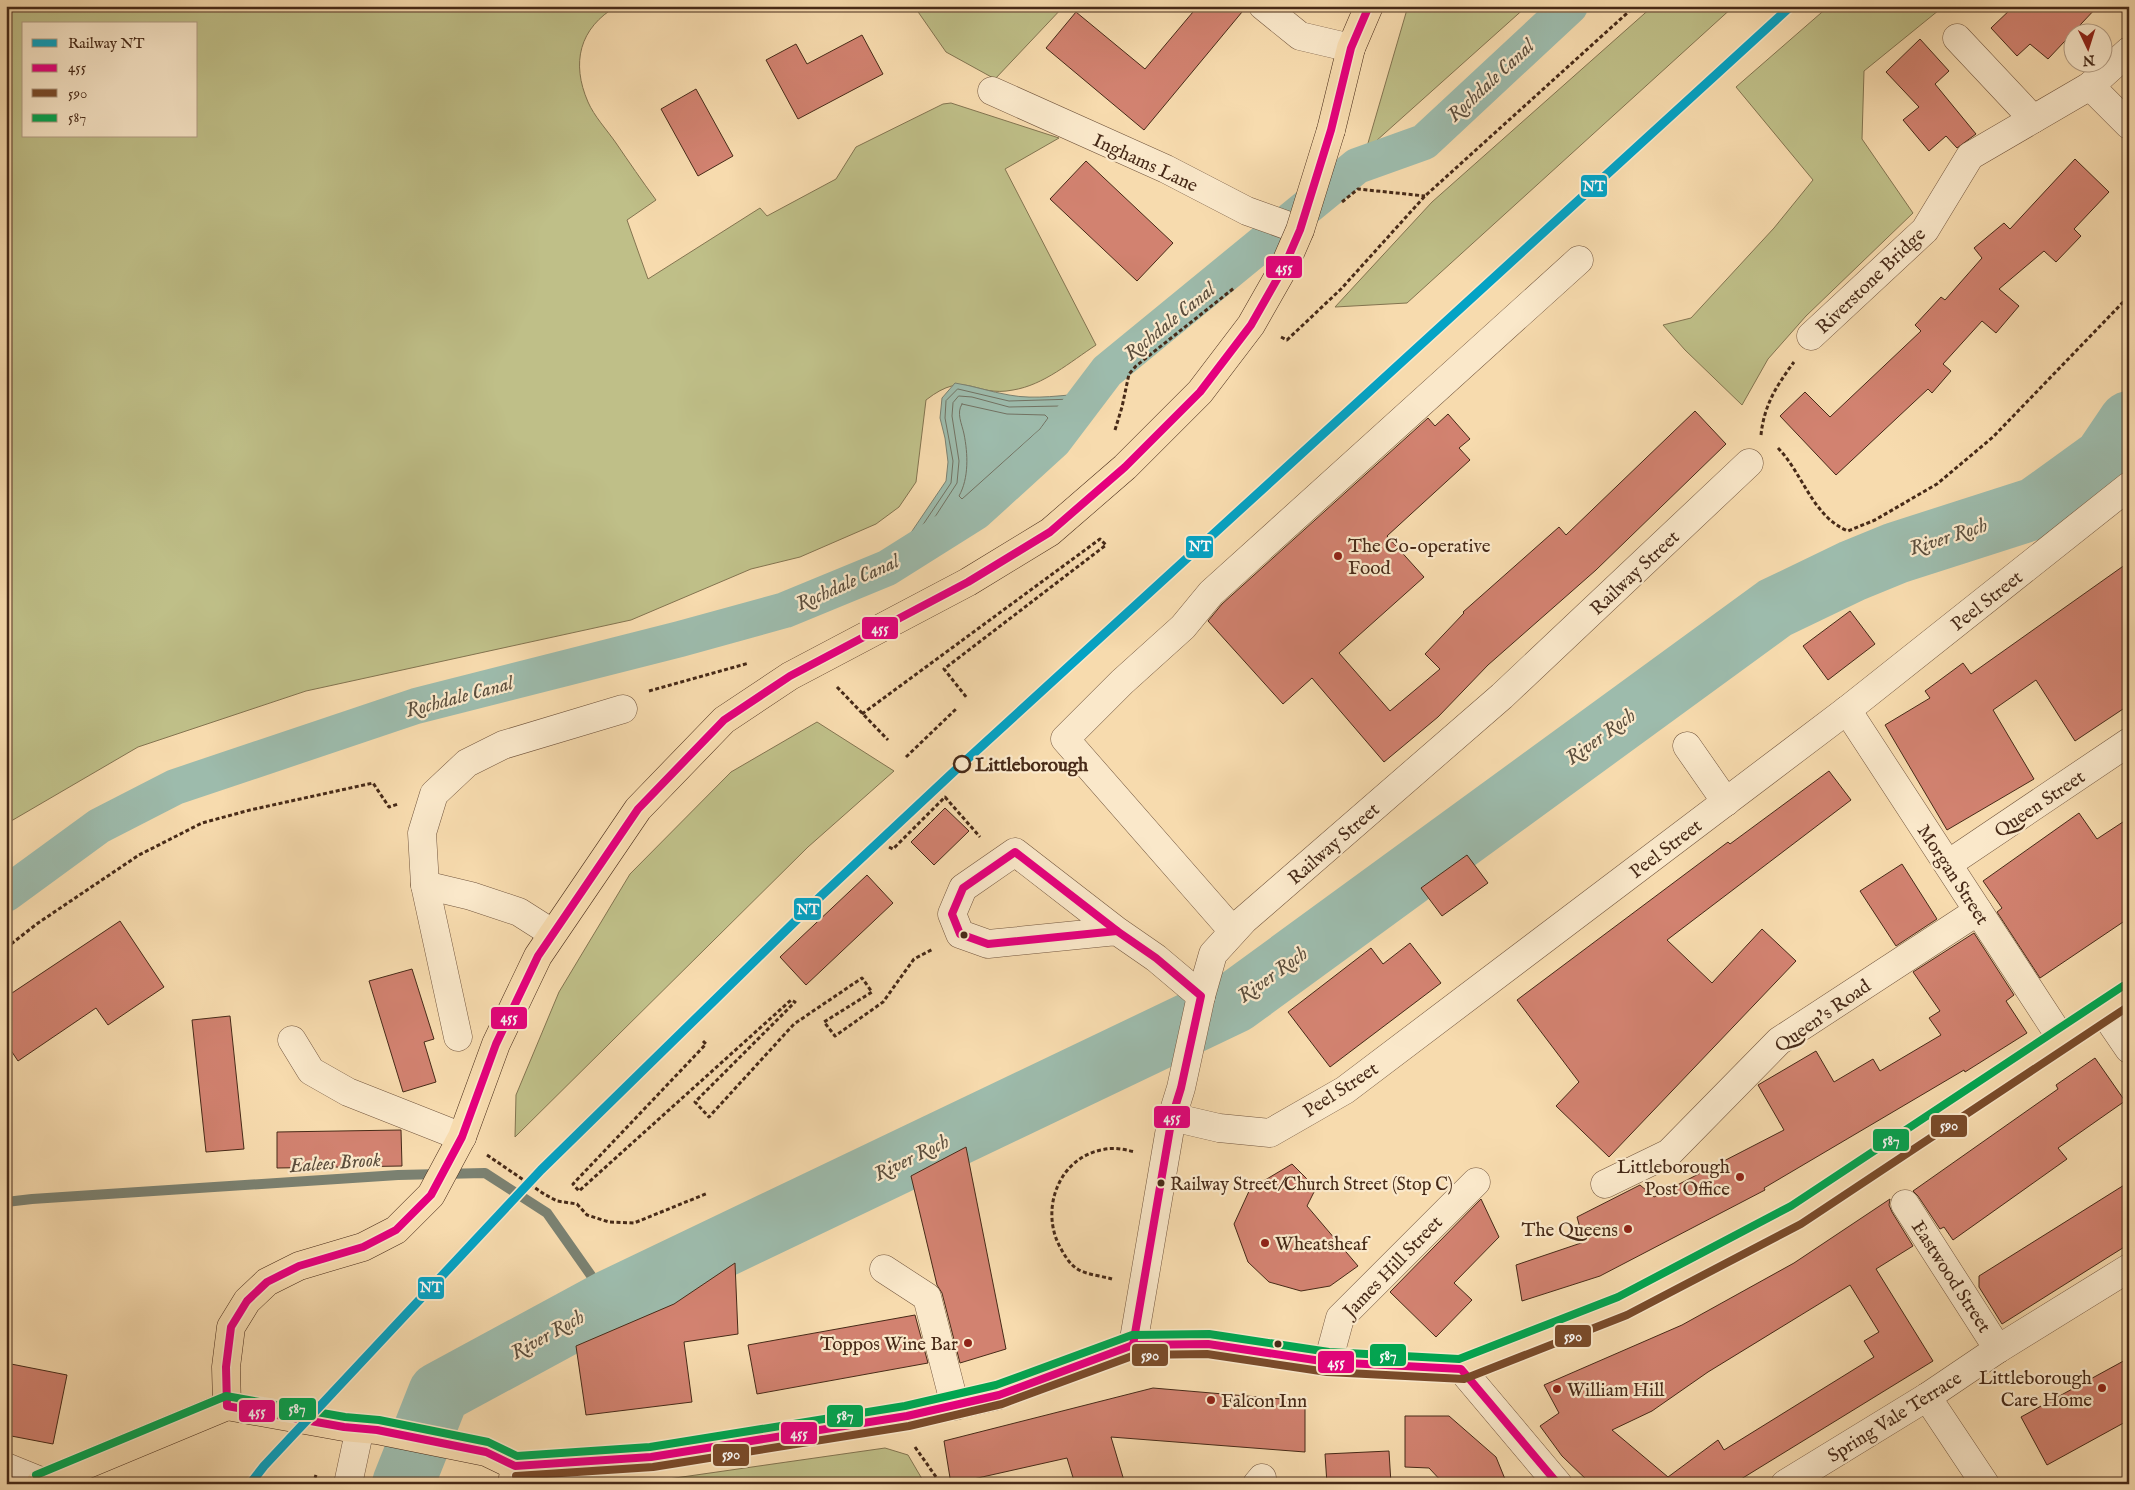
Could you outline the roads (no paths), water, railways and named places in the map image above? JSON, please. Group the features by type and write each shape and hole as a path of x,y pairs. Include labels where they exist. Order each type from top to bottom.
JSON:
{"main road":[{"path":"226,1406 226,1366 231,1327 247,1301 267,1282 299,1266 363,1248 396,1230 431,1195 457,1148 496,1044 538,956 638,809 724,720 790,676 968,582 1050,532 1125,467 1200,392 1251,325 1284,267 1300,230 1331,130 1351,48 1369,6"},
{"path":"41,1483 226,1406 344,1427 369,1429 486,1452 514,1475 651,1457 907,1416 955,1406 999,1396 1133,1345 1208,1344 1328,1362 1461,1370 1622,1306 1796,1215 2129,994"}],"street":[{"path":"1264,6 1300,36 1351,48"},
{"path":"1957,38 2033,119"},
{"name":"Riverstone Bridge","path":"1811,336 1925,230 1970,156 2090,86 2129,51"},
{"path":"2090,86 2129,125"},
{"name":"Inghams Lane","path":"992,91 1166,169 1247,211 1300,230"},
{"path":"1233,931 1065,739 1122,682 1183,627 1211,592 1579,260"},
{"name":"Railway Street","path":"1133,1345 1172,1117 1213,954 1233,931 1502,696 1749,463"},
{"name":"Peel Street","path":"1172,1117 1219,1128 1270,1133 1345,1090 1847,710 2129,486"},
{"path":"458,1037 425,885 422,833 434,794 467,763 503,745 623,708"},
{"name":"Morgan Street","path":"1847,710 2061,1038"},
{"name":"Queen Street","path":"1948,864 2129,742"},
{"path":"1687,746 1726,802"},
{"path":"1117,931 988,944 960,934 952,914 963,888 1015,852 1117,931 1156,958 1201,996"},
{"path":"425,885 471,896 519,912 552,933"},
{"name":"Queen's Road","path":"1605,1184 1669,1153 1779,1041 1978,911"},
{"path":"2103,1011 2129,1049"},
{"path":"292,1040 311,1071 457,1148"},
{"name":"James Hill Street","path":"1328,1362 1340,1318 1476,1182"},
{"name":"Eastwood Street","path":"1905,1204 1998,1349"},
{"name":"Spring Vale Terrace","path":"1785,1484 1927,1397 1998,1349 2129,1268"},
{"path":"884,1269 927,1297 955,1406"},
{"path":"1461,1370 1558,1484"},
{"path":"1927,1397 1985,1484"},
{"path":"348,1484 369,1429"},
{"path":"6,1467 41,1483"}],"water":[{"path":"955,383 1002,394 1029,397 1091,393 1054,441 976,512 887,568 946,481 948,462 940,418 942,398"}],"waterway":[{"name":"Rochdale Canal","path":"6,894 99,826 175,787 416,706 680,639 785,610 887,568 976,512 1054,441 1107,371 1357,166 1424,142 1570,6"},
{"name":"River Roch","path":"403,1484 439,1393 609,1301 1235,1002 1775,608 1852,571 1896,553 2036,508 2104,459 2129,422"},
{"name":"Ealees Brook","path":"6,1202 398,1175 485,1173 547,1213 609,1301"}],"rail line":[{"name":"NT","path":"250,1484 264,1466 541,1170 821,896 962,764 1791,6"}],"place":[{"name":"The Co-operative Food","path":"1338,556"},
{"name":"Littleborough","path":"962,764"},
{"name":"Littleborough Post Office","path":"1740,1177"},
{"name":"Railway Street/Church Street (Stop C)","path":"1161,1183"},
{"name":"The Queens","path":"1628,1229"},
{"name":"Wheatsheaf","path":"1265,1243"},
{"name":"Toppos Wine Bar","path":"968,1343"},
{"name":"Littleborough Care Home","path":"2102,1388"},
{"name":"William Hill","path":"1557,1389"},
{"name":"Falcon Inn","path":"1211,1400"}]}
